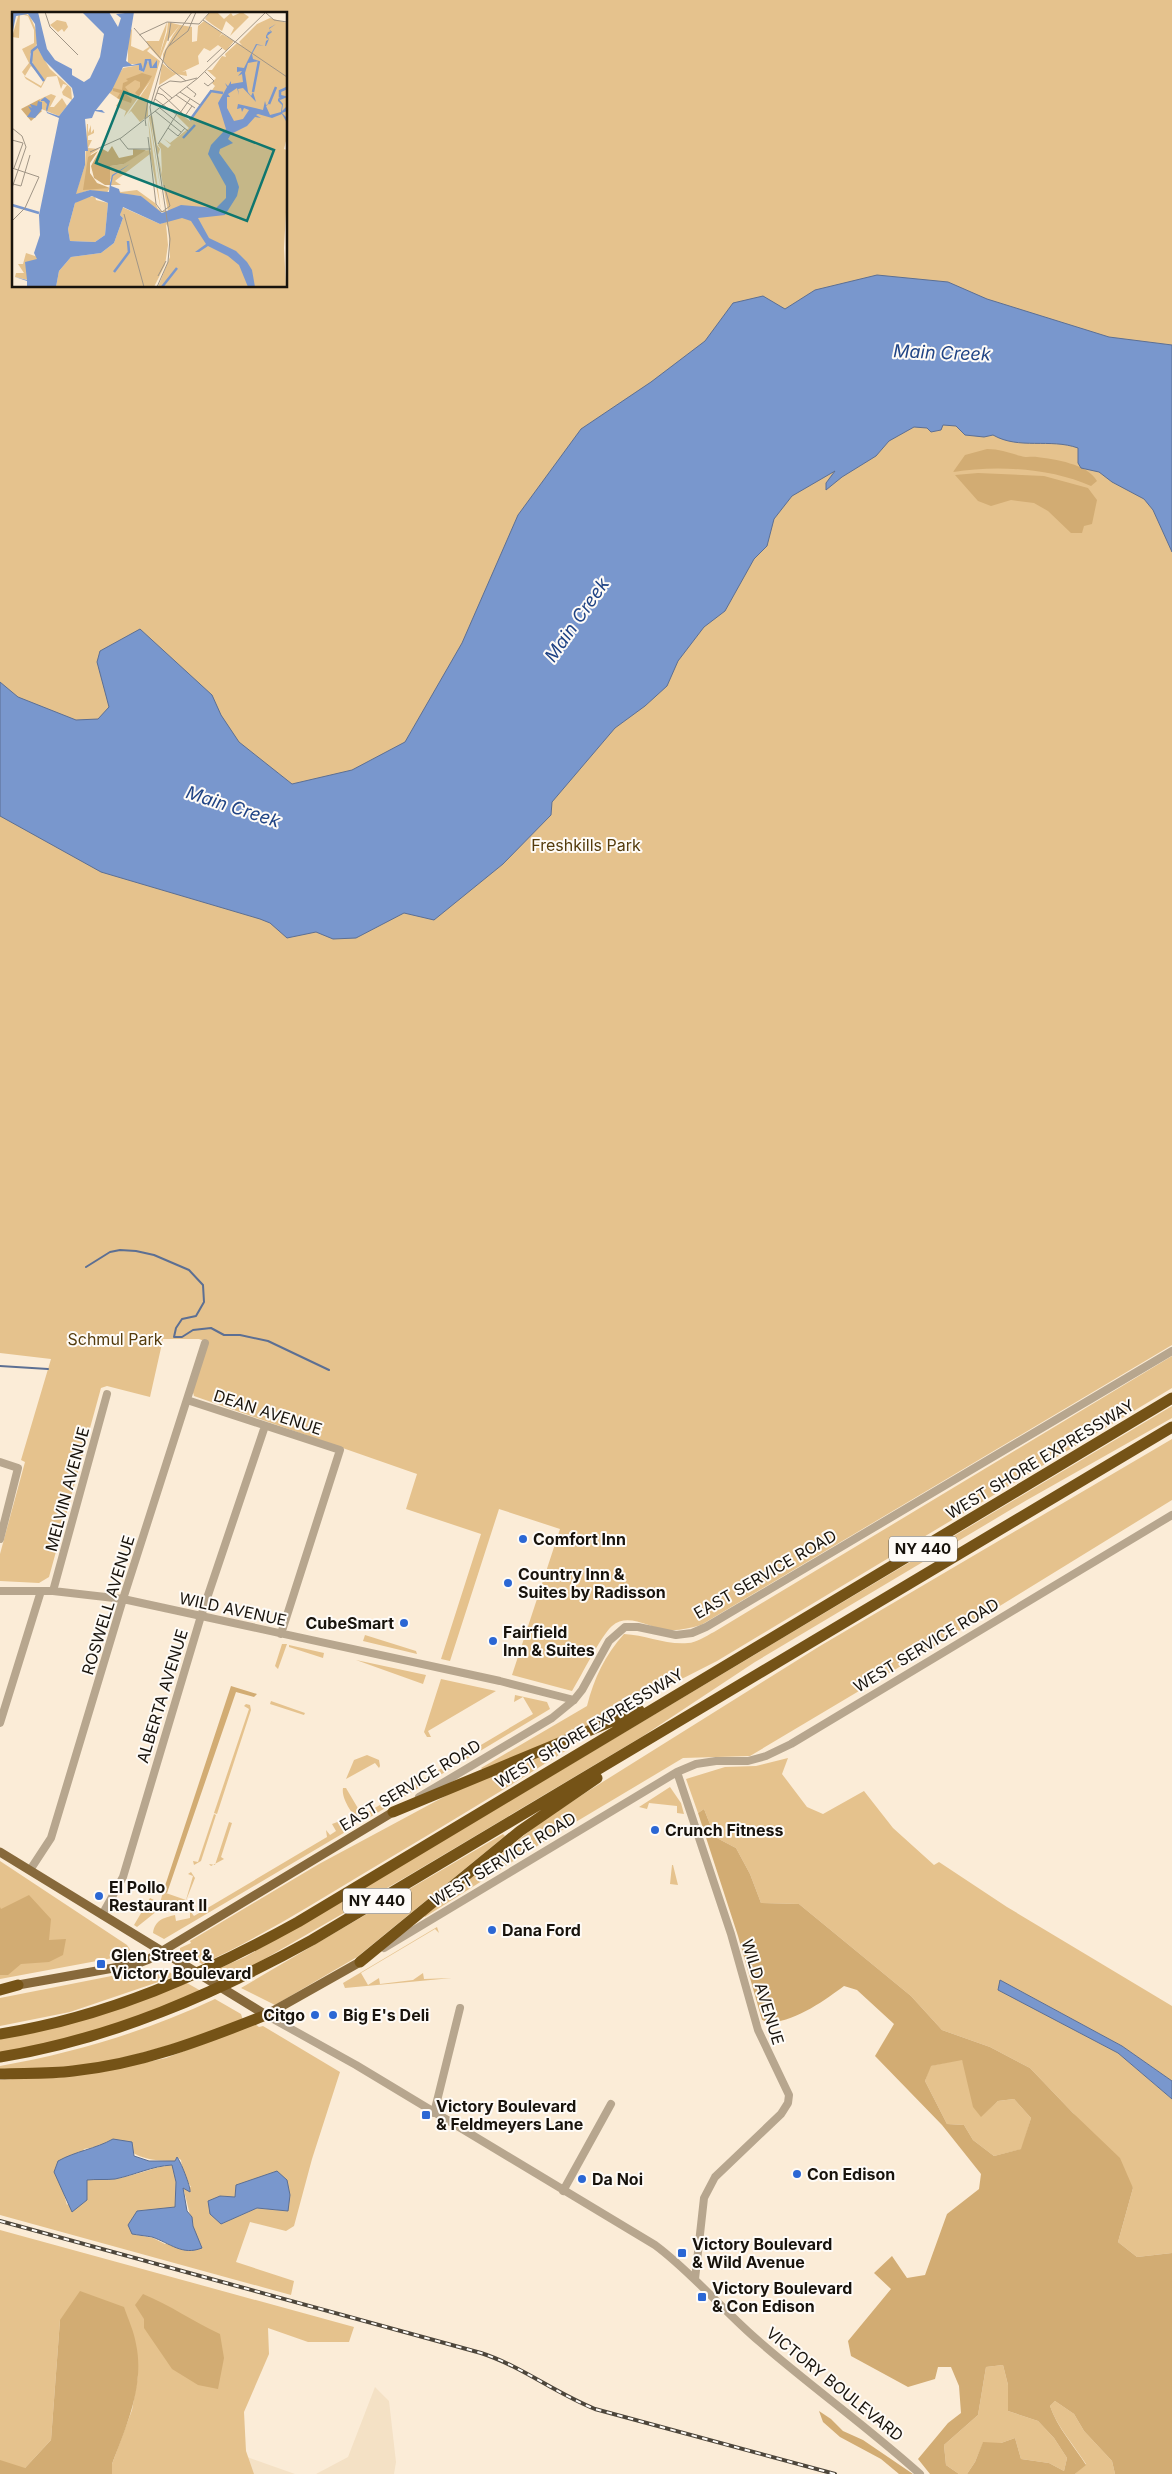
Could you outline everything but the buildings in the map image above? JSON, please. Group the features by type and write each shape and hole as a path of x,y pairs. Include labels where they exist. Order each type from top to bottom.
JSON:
{"highway":[{"name":"WEST SHORE EXPRESSWAY","path":"0,2034 68,2019 123,2003 179,1982 240,1954 298,1922 1172,1398"},
{"name":"NY 440","path":"0,2057 74,2041 129,2024 188,2002 248,1975 312,1940 1172,1428"},
{"path":"360,1962 520,1831 730,1690"},
{"path":"393,1812 646,1707 673,1698"},
{"path":"0,1989 18,1985"},
{"path":"0,2074 72,2071 126,2062 183,2047 266,2015"}],"main road":[{"name":"EAST SERVICE ROAD","path":"18,1985 136,1964 161,1952 393,1812"},
{"name":"VICTORY BOULEVARD","path":"0,1852 266,2015"},
{"name":"WEST SERVICE ROAD","path":"266,2015 360,1962"}],"street":[{"name":"ROSWELL AVENUE","path":"30,1870 52,1838 123,1599 205,1344"},
{"name":"EAST SERVICE ROAD","path":"393,1812 552,1718 574,1700 582,1690 609,1641 625,1627 638,1627 676,1635 692,1633 706,1628 1172,1351"},
{"name":"MELVIN AVENUE","path":"53,1592 107,1394"},
{"name":"DEAN AVENUE","path":"187,1400 340,1450 281,1634"},
{"name":"ALBERTA AVENUE","path":"102,1915 123,1877 201,1616 265,1426"},
{"path":"0,1462 18,1468 0,1539"},
{"name":"WEST SERVICE ROAD","path":"360,1962 681,1771 716,1761 748,1761 766,1756 791,1744 1172,1515"},
{"name":"WILD AVENUE","path":"0,1590 41,1591 123,1599 510,1683 574,1700"},
{"path":"0,1723 41,1591"},
{"name":"WILD AVENUE","path":"681,1771 758,2030 789,2095 788,2103 781,2114 715,2177 704,2198 695,2280"},
{"path":"434,2113 460,2008"},
{"name":"VICTORY BOULEVARD","path":"266,2015 356,2065 655,2245 673,2258 762,2345 920,2474"},
{"path":"563,2191 611,2104"}],"shaded area":[{"path":"987,449 1000,450 1023,457 1044,458 1070,463 1086,470 1097,481 1091,486 1058,475 1023,470 987,469 953,472 965,455"},
{"path":"978,473 1044,476 1088,488 1097,500 1092,524 1084,526 1082,533 1071,533 1048,511 1034,503 1011,500 991,506 978,501 955,475"},
{"path":"231,1686 257,1694 254,1697 236,1692 167,1893 163,1892"},
{"path":"704,1809 715,1837 736,1848 750,1874 761,1903 799,1904 911,1996 942,2030 990,2047 1030,2068 1120,2158 1133,2188 1118,2242 1137,2257 1172,2253 1172,2474 1115,2474 1112,2461 1084,2431 1074,2414 1055,2401 1050,2406 1053,2414 1086,2465 1075,2474 967,2474 975,2462 983,2442 1001,2443 1015,2438 1021,2459 1049,2463 1064,2471 1067,2458 1054,2438 1038,2421 1008,2411 1008,2385 1003,2365 986,2367 978,2415 944,2445 946,2465 959,2474 930,2474 918,2459 948,2423 961,2413 959,2386 951,2367 938,2367 935,2379 908,2387 851,2356 848,2341 891,2289 874,2273 892,2256 907,2278 925,2275 947,2214 979,2189 981,2174 942,2125 875,2056 894,2024 857,1990 844,1986 805,2012 793,2017 772,2022 762,2020 738,1936 698,1813","holes":["962,2060 973,2107 981,2117 998,2101 1014,2099 1031,2118 1021,2149 994,2156 973,2140 964,2125 947,2124 925,2081 931,2066"]},
{"path":"29,1895 51,1919 49,1940 66,1939 63,1955 49,1962 21,1964 8,1975 0,1975 0,1907 1,1909"},
{"path":"80,2291 124,2307 136,2344 138,2375 136,2390 133,2406 112,2464 112,2474 0,2474 0,2460 25,2468 51,2440 60,2320"},
{"path":"143,2294 220,2334 224,2358 218,2389 198,2385 172,2369 144,2328 144,2319 135,2305"},
{"path":"375,2387 389,2401 396,2462 394,2474 316,2474 348,2457"},
{"path":"819,2411 831,2419 843,2431 863,2440 913,2474 899,2474 881,2459 840,2437 823,2422"},
{"path":"247,2457 295,2474 245,2474"}],"green space":[{"name":"Freshkills Park","path":"0,0 1172,0 1172,1345 701,1625 667,1630 639,1622 625,1620 618,1622 607,1631 572,1691 512,1675 560,1529 499,1509 450,1661 441,1659 481,1534 406,1509 417,1474 194,1396 192,1389 207,1342 199,1339 163,1339 150,1397 107,1386 101,1388 49,1577 39,1583 0,1581 0,1554 25,1462 21,1460 51,1359 0,1353"},
{"path":"1172,1356 1172,1388 717,1661 605,1718 483,1770 481,1768 587,1706 601,1667 611,1650 624,1634 680,1643 691,1643 701,1639"},
{"path":"1172,1406 1172,1418 1027,1500 755,1662 643,1736 406,1877 228,1980 213,1971 245,1957 318,1915"},
{"path":"1172,1439 1172,1500 943,1641 750,1756 683,1758 424,1916 537,1825 585,1793 820,1646"},
{"path":"365,1635 416,1651 417,1654 363,1641"},
{"path":"282,1644 287,1644 278,1669 275,1666"},
{"path":"289,1645 324,1653 323,1658 289,1647"},
{"path":"356,1660 426,1675 423,1684"},
{"path":"441,1679 496,1691 428,1731 431,1737 427,1737 424,1732"},
{"path":"515,1695 547,1702 550,1709 362,1822 352,1812 344,1797 343,1788 346,1788 359,1810 364,1808 368,1812 533,1714 523,1697 514,1702"},
{"path":"271,1701 305,1713 304,1715 270,1704"},
{"path":"246,1704 250,1705 251,1710 217,1814 214,1813 249,1709 244,1706"},
{"path":"569,1746 570,1748 492,1796 243,1944 202,1964 180,1951 180,1948 191,1943 190,1941 319,1864 466,1785"},
{"path":"367,1755 379,1760 379,1768 375,1763 346,1779 354,1760"},
{"path":"788,1758 782,1774 807,1807 823,1814 864,1791 893,1828 934,1865 939,1862 1007,1907 1172,2006 1172,2081 1122,2046 1001,1981 998,1989 1118,2053 1172,2099 1172,2253 1137,2257 1118,2242 1133,2188 1073,2113 1030,2068 990,2047 942,2030 911,1996 799,1904 761,1903 750,1874 736,1848 715,1837 704,1809 698,1813 686,1779 725,1767 756,1766"},
{"path":"670,1787 681,1803 684,1814 677,1813 677,1806 649,1803 647,1809 639,1807"},
{"path":"214,1814 216,1815 201,1861 194,1865 193,1861 198,1862"},
{"path":"340,1821 346,1824 347,1831 164,1939 153,1933 160,1920 175,1915 176,1921 190,1918 190,1911 194,1916 327,1837 326,1830 330,1835 336,1831 332,1824"},
{"path":"229,1822 232,1823 221,1857 224,1859 215,1864"},
{"path":"503,1834 505,1836 357,1957 275,2005 241,1988"},
{"path":"0,1861 127,1945 131,1951 129,1955 0,1979"},
{"path":"673,1865 678,1885 670,1884"},
{"path":"191,1872 195,1878 185,1903 157,1911 137,1927 134,1925 150,1898 160,1903 163,1892 186,1900 193,1876 188,1874"},
{"path":"437,1927 439,1933 435,1929 361,1973 368,1985 379,1978 380,1984 413,1980 423,1973 424,1979 452,1978 345,1988 343,1983"},
{"path":"147,1969 152,1973 164,1969 176,1976 70,2012 0,2026 0,1998"},
{"path":"187,1983 201,1991 153,2011 77,2036 26,2049 0,2053 0,2039"},
{"path":"215,1999 241,2014 243,2020 165,2046 105,2062 63,2069 0,2072 0,2066 55,2055 110,2040 189,2011"},
{"path":"255,2024 259,2027 263,2026 340,2072 312,2159 294,2226 286,2231 250,2222 236,2262 294,2281 291,2295 0,2215 0,2080 102,2072 166,2058","holes":["113,2139 141,2157 175,2161 177,2157 181,2160 183,2174 191,2187 183,2187 197,2239 165,2244 153,2238 132,2234 137,2211 175,2208 176,2182 173,2165 115,2179 87,2180 67,2205 63,2191 84,2149 101,2146","220,2196 236,2197 288,2211 257,2208 221,2224"]},
{"path":"962,2059 981,2116 998,2101 1014,2099 1031,2118 1022,2149 994,2156 973,2140 964,2125 947,2124 925,2081 930,2066"},
{"path":"0,2230 354,2327 349,2342 308,2342 268,2328 269,2354 244,2412 246,2451 254,2474 112,2474 112,2464 132,2410 138,2376 60,2320 51,2440 25,2468 29,2474 0,2474"},
{"path":"1003,2365 1008,2385 1008,2411 1038,2421 1054,2438 1067,2458 1064,2471 1049,2463 1021,2459 1015,2438 1001,2443 983,2443 975,2462 967,2474 959,2474 946,2465 944,2445 978,2415 986,2367"},
{"path":"1055,2401 1074,2414 1084,2431 1112,2461 1115,2474 1075,2474 1086,2464 1061,2429 1053,2414 1050,2406"}],"water":[{"name":"Main Creek","path":"877,275 948,282 987,299 1109,337 1172,345 1172,552 1153,510 1144,499 1112,482 1099,472 1081,468 1078,463 1078,448 1057,444 1013,442 993,435 984,437 965,435 956,426 943,425 941,430 931,432 927,428 914,427 889,441 876,456 842,477 826,490 826,483 835,471 792,496 774,519 767,546 754,559 725,611 704,627 678,661 667,686 645,706 615,728 552,802 551,815 503,864 434,920 404,913 356,938 333,939 316,932 287,938 270,923 260,919 101,872 0,816 0,682 18,697 76,720 98,719 109,707 97,662 100,651 140,629 212,695 221,715 239,742 292,784 352,770 405,742 462,643 518,515 581,429 651,382 705,341 733,303 763,296 785,309 815,290"},
{"path":"1000,1980 1122,2046 1172,2081 1172,2099 1118,2053 998,1990"},
{"path":"113,2139 132,2142 134,2156 149,2161 175,2161 177,2157 190,2189 190,2192 183,2188 187,2211 192,2217 193,2226 202,2248 182,2250 152,2237 132,2234 128,2225 137,2211 175,2207 176,2182 172,2165 157,2167 115,2179 87,2180 87,2200 72,2212 54,2172 58,2161"},
{"path":"277,2171 287,2180 290,2195 288,2211 257,2208 221,2224 210,2214 208,2201 220,2196 235,2197 236,2185"}],"waterway":[{"path":"86,1267 110,1252 120,1250 154,1255 189,1270 203,1285 204,1302 196,1316 182,1319 176,1328 174,1337 182,1337 193,1330 211,1328 224,1335 240,1335 268,1341 329,1370"},
{"path":"0,1366 48,1369"}],"railway":[{"path":"0,2221 481,2353 496,2358 580,2403 595,2409 835,2474"}],"place":[{"name":"Comfort Inn","path":"523,1539"},
{"name":"Country Inn & Suites by Radisson","path":"508,1583"},
{"name":"CubeSmart","path":"404,1623"},
{"name":"Fairfield Inn & Suites","path":"493,1641"},
{"name":"Crunch Fitness","path":"655,1830"},
{"name":"El Pollo Restaurant II","path":"99,1896"},
{"name":"Dana Ford","path":"492,1930"},
{"name":"Glen Street & Victory Boulevard","path":"101,1964"},
{"name":"Citgo","path":"315,2015"},
{"name":"Big E's Deli","path":"333,2015"},
{"name":"Victory Boulevard & Feldmeyers Lane","path":"426,2115"},
{"name":"Con Edison","path":"797,2174"},
{"name":"Da Noi","path":"582,2179"},
{"name":"Victory Boulevard & Wild Avenue","path":"682,2253"},
{"name":"Victory Boulevard & Con Edison","path":"702,2297"}],"park label":[{"name":"Schmul Park","path":"115,1339"}]}
